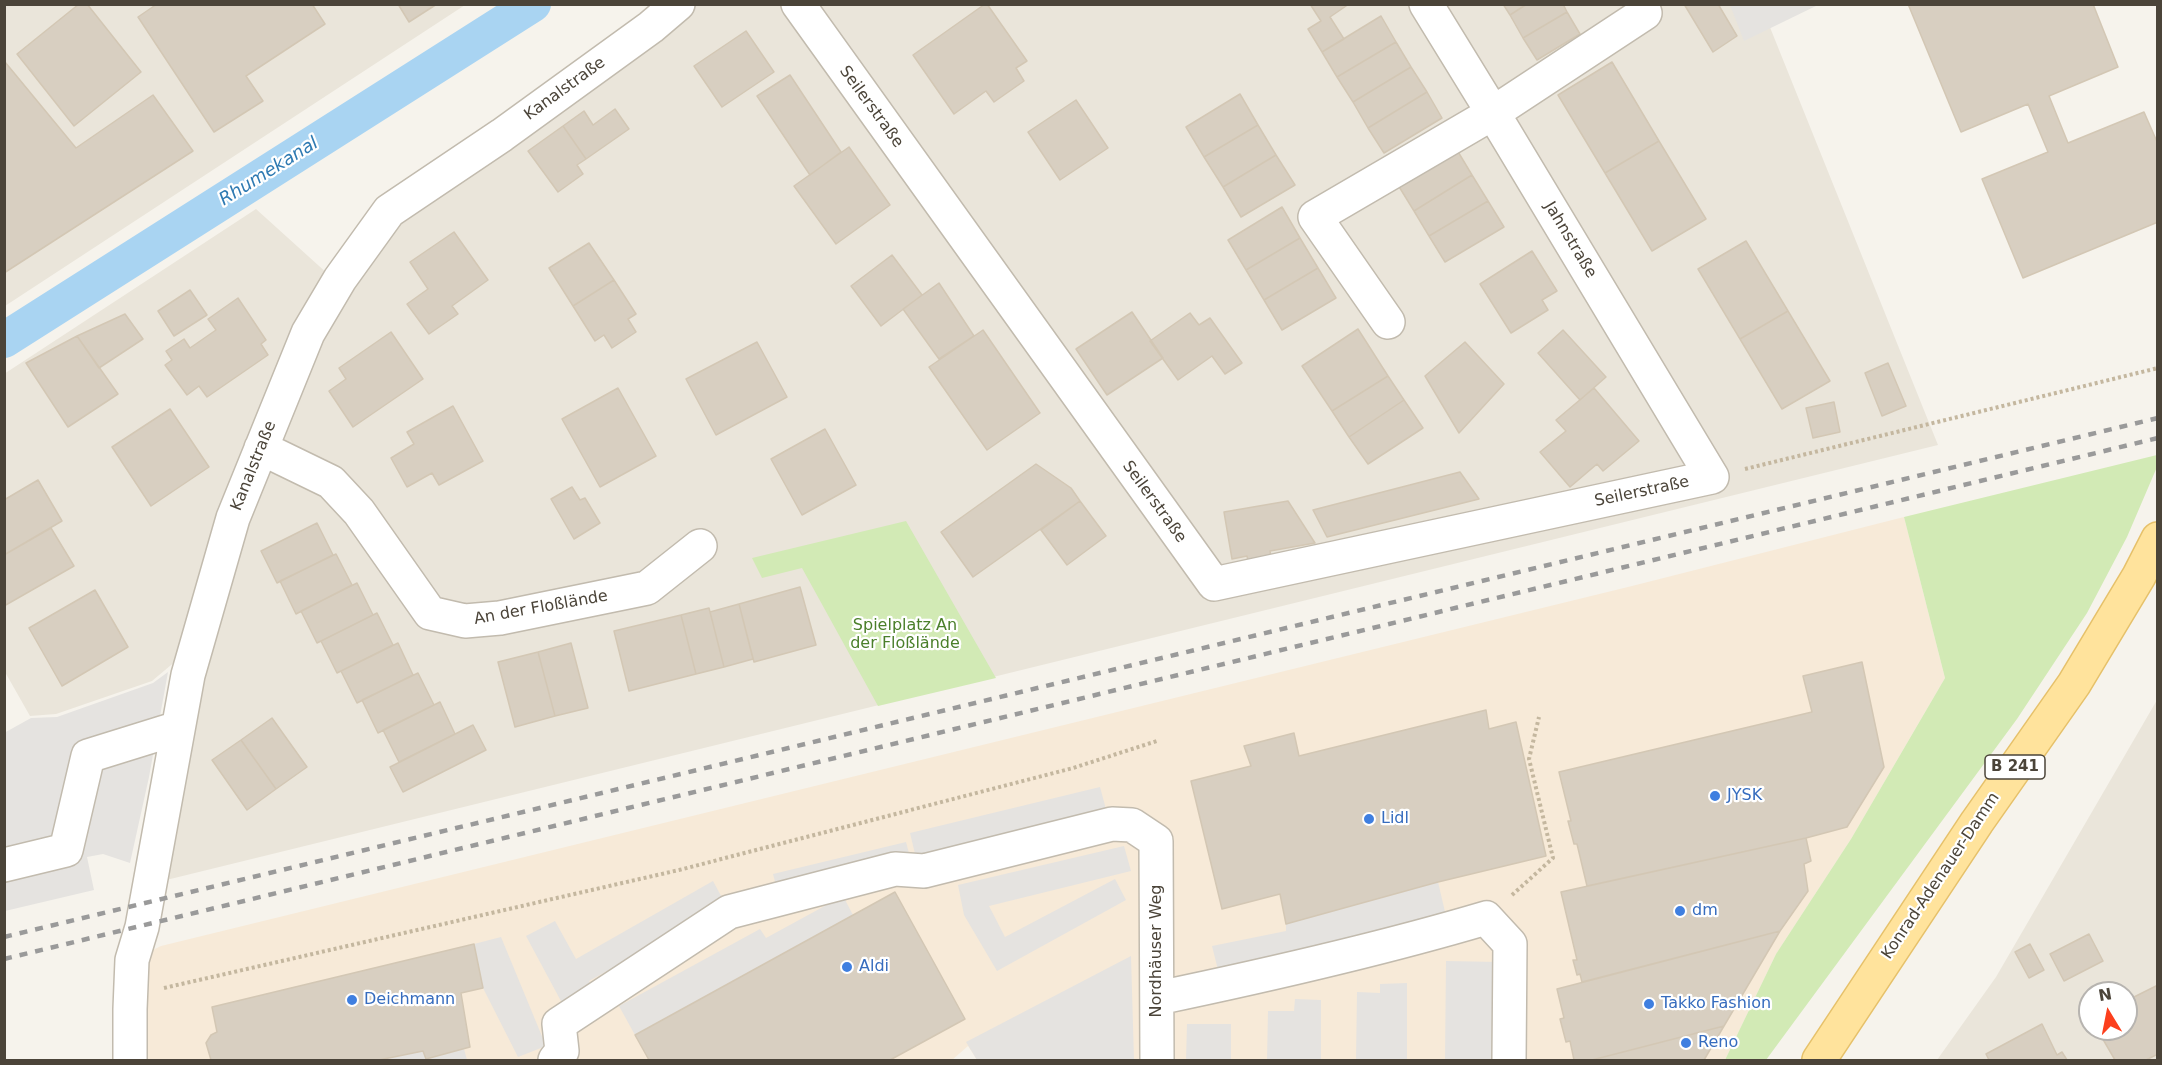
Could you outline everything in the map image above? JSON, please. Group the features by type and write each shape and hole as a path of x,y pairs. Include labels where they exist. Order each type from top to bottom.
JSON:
{"main road":[{"name":"Konrad-Adenauer-Damm","path":"1819,1060 1977,822 2074,684 2139,576 2157,539"}],"street":[{"name":"Kanalstraße","path":"130,1060 132,960 142,927 188,675 233,518 308,333 340,279 389,211 502,135 651,27 678,4"},
{"name":"Seilerstraße","path":"798,4 1214,584 1712,477"},
{"name":"Jahnstraße","path":"1426,4 1712,477"},
{"path":"1388,322 1315,217 1493,113 1645,13"},
{"name":"An der Floßlände","path":"261,448 331,482 359,512 430,613 465,621 500,618 647,588 700,546"},
{"path":"4,865 66,850 88,756 178,728"},
{"name":"Nordhäuser Weg","path":"555,1060 562,1051 560,1024 729,912 895,869 924,871 1112,824 1132,825 1156,841 1157,1060"},
{"path":"1158,998 1237,982 1411,940 1486,918 1510,944 1509,1060"}],"path":[{"path":"1712,477 2157,368"},
{"path":"1486,918 1553,858 1529,759 1539,717"},
{"path":"131,995 679,870 1073,768 1157,741"}],"shaded area":[{"path":"1730,4 1818,5 1744,41"},
{"path":"5,5 465,5 5,306"},
{"path":"678,5 1761,5 1938,445 150,884 261,448 389,211"},
{"path":"256,209 329,275 177,660 152,681 56,714 30,716 5,672 4,374"},
{"path":"1904,517 1945,678 1851,839 1776,954 1725,1060 977,1060 968,1046 952,1060 130,1060 132,960 161,946 1632,586"},
{"path":"168,672 149,777 130,863 103,854 87,857 94,890 5,911 4,733 31,718 57,717 153,683"},
{"path":"2157,700 2157,1060 1937,1060 1996,977"},
{"path":"1100,787 1107,813 916,858 910,833"},
{"path":"906,842 910,857 777,889 773,874"},
{"path":"1124,846 1131,871 989,906 1005,937 1115,879 1126,900 997,971 964,915 958,885"},
{"path":"713,881 726,905 589,981 592,987 562,1003 526,936 555,921 576,959"},
{"path":"1438,882 1446,916 1218,970 1212,946 1286,931 1286,924"},
{"path":"843,896 853,915 635,1035 619,1006 760,929 766,938"},
{"path":"501,937 546,1046 518,1057 483,988 474,944"},
{"path":"1131,956 1134,1060 977,1060 966,1042"},
{"path":"1446,961 1499,962 1498,1060 1445,1060"},
{"path":"1407,983 1407,1060 1356,1060 1357,992 1380,993 1380,984"},
{"path":"1295,999 1321,1000 1321,1060 1267,1060 1268,1011 1294,1011"},
{"path":"1187,1024 1231,1024 1231,1060 1186,1060"},
{"path":"464,1049 467,1060 379,1060 423,1051 426,1059"}],"green space":[{"path":"2157,455 2157,467 2127,537 2087,613 2017,719 1766,1060 1725,1060 1776,954 1851,839 1945,678 1904,517"},
{"name":"Spielplatz An der Floßlände","path":"906,521 996,678 878,706 802,568 762,578 752,558"}],"building":[{"path":"79,4 87,4 141,72 74,126 17,54"},
{"path":"157,4 312,4 325,24 246,76 263,101 214,132 138,17"},
{"path":"398,4 437,4 409,22"},
{"path":"985,4 1027,61 1016,68 1024,81 994,102 986,91 954,114 913,55"},
{"path":"1310,4 1349,4 1330,17 1344,39 1322,52 1308,29 1321,21"},
{"path":"1503,4 1527,4 1510,15"},
{"path":"1527,4 1563,4 1567,12 1523,38 1510,15"},
{"path":"1684,4 1718,4 1737,36 1713,52"},
{"path":"1908,4 2093,4 2118,67 2049,96 2068,143 2144,112 2158,144 2158,222 2023,278 1982,179 2048,152 2028,104 1961,132"},
{"path":"1567,12 1580,34 1537,60 1523,38"},
{"path":"1381,16 1396,42 1337,77 1322,52"},
{"path":"746,31 774,72 722,107 694,66"},
{"path":"1396,42 1411,67 1353,102 1337,77"},
{"path":"5,62 76,148 153,95 193,151 4,273"},
{"path":"1612,62 1659,141 1605,173 1558,95"},
{"path":"1411,67 1427,92 1368,128 1353,102"},
{"path":"790,75 841,152 810,175 757,96"},
{"path":"1427,92 1442,118 1384,153 1368,128"},
{"path":"1240,94 1258,125 1204,157 1186,127"},
{"path":"1076,100 1108,148 1060,180 1028,132"},
{"path":"615,109 629,129 586,159 563,126 584,111 593,125"},
{"path":"1258,125 1276,155 1223,187 1204,157"},
{"path":"563,126 586,159 577,165 583,174 558,192 528,151"},
{"path":"1659,141 1706,219 1652,251 1605,173"},
{"path":"849,147 890,205 836,244 794,186"},
{"path":"1457,150 1472,175 1414,211 1398,185"},
{"path":"1276,155 1295,185 1241,217 1223,187"},
{"path":"1472,175 1488,201 1429,236 1414,211"},
{"path":"1488,201 1504,227 1445,262 1429,236"},
{"path":"1282,207 1300,238 1246,270 1228,240"},
{"path":"454,232 488,280 452,306 458,314 429,334 407,304 428,289 410,262"},
{"path":"1300,238 1318,268 1264,300 1246,270"},
{"path":"1746,241 1788,311 1740,339 1698,269"},
{"path":"589,243 614,280 573,306 549,268"},
{"path":"1532,251 1557,291 1542,300 1548,310 1511,333 1480,284"},
{"path":"892,255 922,295 881,326 851,286"},
{"path":"1318,268 1336,298 1282,330 1264,300"},
{"path":"614,280 636,314 628,319 636,332 612,348 604,335 595,341 573,306"},
{"path":"939,283 974,336 939,359 903,309"},
{"path":"190,290 207,315 174,336 158,311"},
{"path":"238,298 266,340 261,344 268,355 207,397 199,386 187,395 165,365 172,360 166,351 184,339 190,348 216,330 208,319"},
{"path":"1788,311 1830,381 1782,409 1740,339"},
{"path":"1132,312 1163,358 1107,395 1076,349"},
{"path":"1190,313 1199,325 1210,318 1242,363 1225,374 1212,356 1178,380 1150,341"},
{"path":"125,314 143,339 99,368 77,336"},
{"path":"1358,329 1388,376 1332,411 1302,366"},
{"path":"983,330 1040,413 987,450 929,367"},
{"path":"1563,330 1606,377 1580,400 1538,353"},
{"path":"391,332 423,379 353,427 329,391 346,379 339,368"},
{"path":"77,336 118,394 68,427 26,363"},
{"path":"757,342 787,397 716,435 686,379"},
{"path":"1465,342 1504,384 1459,433 1425,376"},
{"path":"1888,363 1906,406 1882,416 1865,373"},
{"path":"1388,376 1404,400 1349,437 1332,411"},
{"path":"618,388 656,456 600,487 562,419"},
{"path":"1594,388 1639,441 1603,471 1597,464 1570,487 1540,452 1566,431 1556,420"},
{"path":"1404,400 1423,428 1368,464 1349,437"},
{"path":"1834,402 1840,432 1813,438 1806,408"},
{"path":"453,406 483,461 439,485 432,473 407,487 391,458 414,444 407,432"},
{"path":"170,409 209,467 151,506 112,447"},
{"path":"825,429 856,485 802,515 771,459"},
{"path":"1036,464 1071,488 1080,501 973,577 941,532"},
{"path":"1460,472 1479,499 1327,537 1313,510"},
{"path":"38,480 62,521 4,555 4,500"},
{"path":"572,487 580,500 585,498 600,523 574,539 551,499"},
{"path":"1080,501 1106,536 1067,565 1041,530"},
{"path":"1288,501 1315,543 1270,551 1272,565 1250,569 1247,556 1232,559 1224,512"},
{"path":"317,523 333,555 277,583 261,551"},
{"path":"51,528 74,566 4,606 4,555"},
{"path":"336,554 352,585 296,614 280,581"},
{"path":"357,583 373,615 317,643 301,611"},
{"path":"800,587 816,645 754,662 739,604"},
{"path":"95,590 128,647 62,686 29,628"},
{"path":"739,604 753,659 724,667 710,612"},
{"path":"709,608 724,667 696,674 681,615"},
{"path":"377,613 393,645 337,673 321,641"},
{"path":"681,615 696,674 629,691 614,631"},
{"path":"398,643 413,675 357,703 341,671"},
{"path":"571,643 588,708 555,716 538,652"},
{"path":"538,652 555,716 515,727 498,662"},
{"name":"JYSK","path":"1862,662 1884,767 1847,827 1587,886 1577,844 1574,844 1568,821 1571,821 1559,772 1812,712 1803,676"},
{"path":"418,673 434,705 378,733 362,700"},
{"path":"440,702 455,734 399,762 383,730"},
{"name":"Lidl","path":"1486,710 1489,729 1516,722 1546,856 1438,882 1286,924 1280,894 1222,909 1191,781 1251,766 1244,746 1294,733 1299,756"},
{"path":"272,718 307,767 276,789 241,740"},
{"path":"473,725 486,750 403,792 390,767"},
{"path":"241,740 276,789 247,810 212,760"},
{"name":"dm","path":"1806,838 1811,861 1804,864 1808,891 1780,931 1582,982 1580,974 1577,975 1573,960 1577,960 1561,892"},
{"name":"Aldi","path":"895,892 965,1019 890,1060 649,1060 635,1035"},
{"name":"Takko Fashion","path":"1780,931 1724,1026 1592,1060 1574,1060 1570,1041 1566,1042 1560,1019 1564,1018 1557,989"},
{"path":"2089,934 2103,961 2064,981 2050,954"},
{"name":"Deichmann","path":"474,944 483,988 461,993 470,1047 426,1059 423,1051 379,1060 211,1060 206,1043 211,1035 217,1032 212,1007"},
{"path":"2030,944 2044,970 2029,978 2015,952"},
{"path":"2158,985 2158,1054 2146,1060 2115,1060 2104,1041 2138,1041 2138,995"},
{"path":"2042,1024 2057,1055 2062,1052 2067,1060 1989,1060 1986,1054"},
{"name":"Reno","path":"1724,1026 1704,1060 1592,1060"}],"waterway":[{"name":"Rhumekanal","path":"4,340 533,4"}],"railway":[{"path":"4,937 2158,418"},
{"path":"4,959 2158,438"}],"place":[{"name":"JYSK","path":"1715,796"},
{"name":"Lidl","path":"1369,819"},
{"name":"dm","path":"1680,911"},
{"name":"Aldi","path":"847,967"},
{"name":"Deichmann","path":"352,1000"},
{"name":"Takko Fashion","path":"1649,1004"},
{"name":"Reno","path":"1686,1043"}]}
